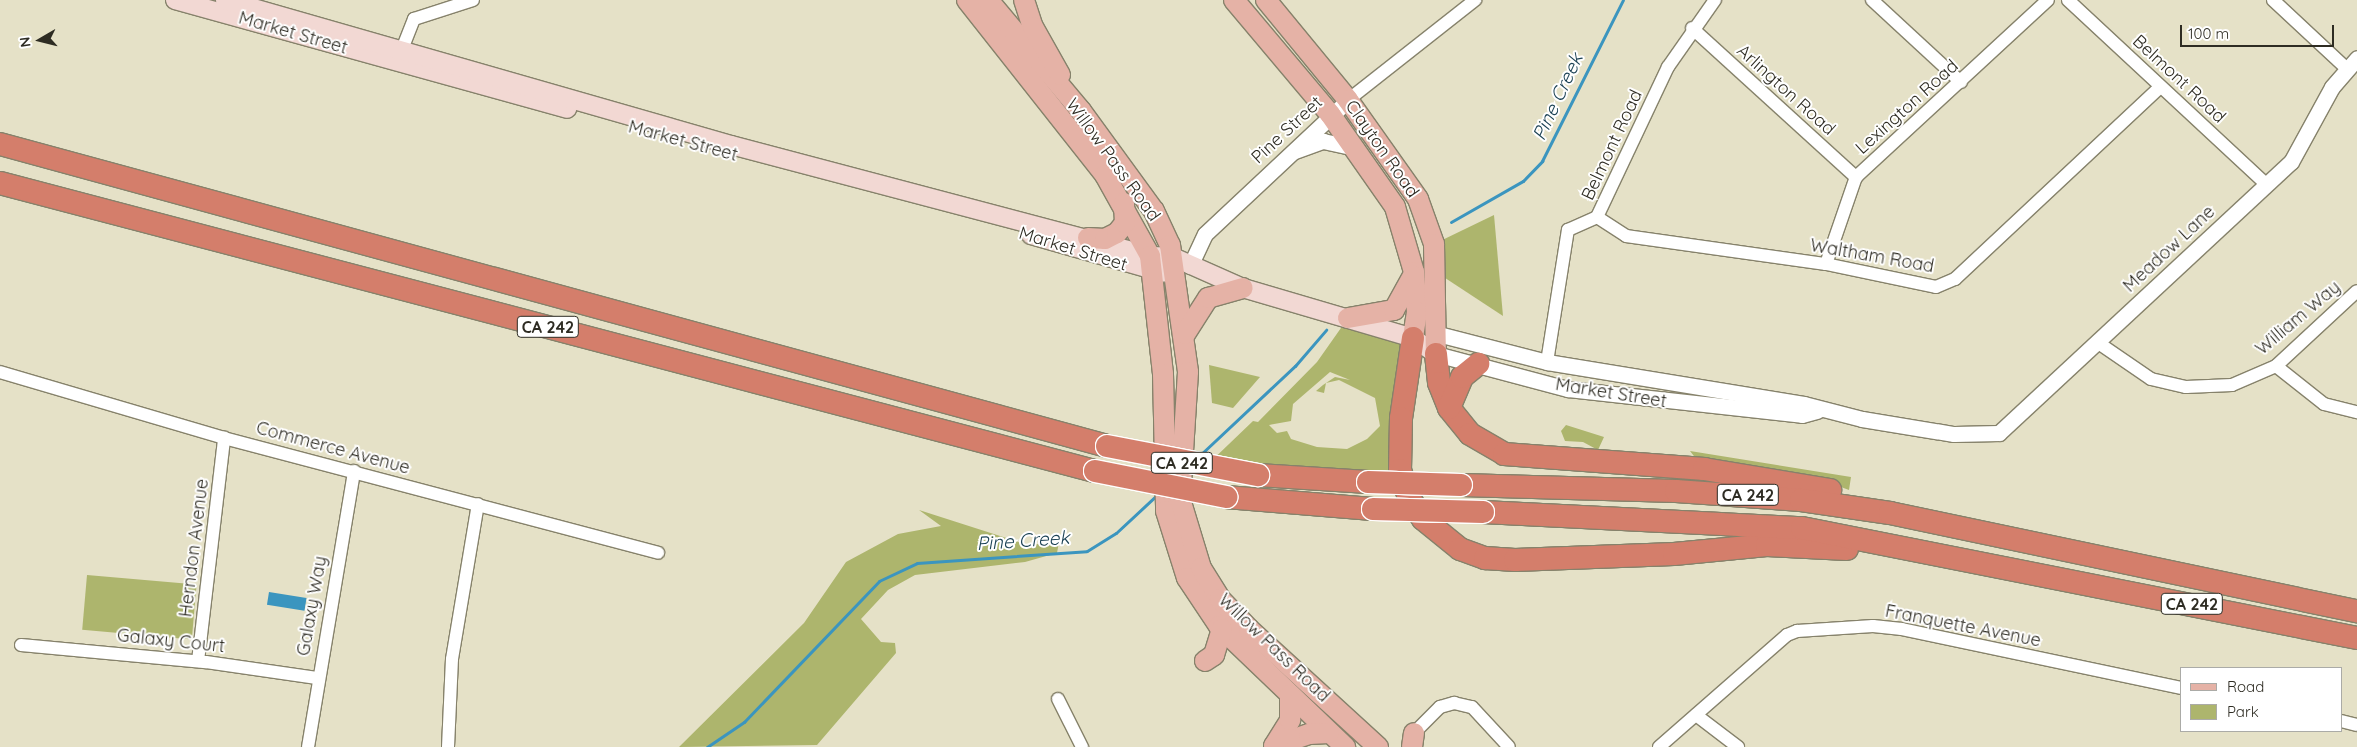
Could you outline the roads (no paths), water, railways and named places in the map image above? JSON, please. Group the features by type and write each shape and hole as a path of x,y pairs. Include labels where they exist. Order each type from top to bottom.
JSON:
{"highway":[{"name":"CA 242","path":"0,144 1107,446 1258,474 1368,482 1676,491 1801,500 2032,543 2357,611"},
{"name":"CA 242","path":"0,183 1095,471 1226,496 1373,509 1484,512 1802,528 2028,570 2357,638"},
{"path":"1413,338 1401,418 1400,470 1409,498 1424,519 1460,549 1485,558 1515,560 1804,545 2028,570"},
{"path":"1437,344 1439,384 1449,408 1470,434 1504,454 1753,476 1821,488 2032,543"},
{"path":"1449,408 1462,377 1478,364"}],"main road":[{"name":"Market Street","path":"175,0 250,9"},
{"name":"Market Street","path":"225,0 400,55 975,220 1151,265 1180,266 1243,288 1437,344"},
{"name":"Willow Pass Road","path":"967,0 988,5 1081,112 1154,211 1180,266 1188,379 1172,480 1188,533 1220,599 1378,747"},
{"path":"1024,0 1033,27 1081,112"},
{"name":"Clayton Road","path":"1234,0 1330,114 1356,148 1398,214 1414,272 1413,338"},
{"name":"Clayton Road","path":"1266,0 1348,100 1418,199 1434,244 1437,344"},
{"name":"Willow Pass Road","path":"988,5 1124,201 1151,265 1164,374 1172,480 1174,543 1187,578 1222,629 1345,747"},
{"name":"Market Street","path":"400,55 731,145 1088,238 1151,265"},
{"path":"928,196 968,211 975,220 982,216 1022,220"},
{"path":"1088,238 1105,239 1117,233 1125,223 1124,201"},
{"path":"1348,318 1394,310 1410,289 1414,272"},
{"path":"1184,335 1208,298 1243,288"},
{"path":"1205,661 1214,655 1222,629"},
{"path":"1274,746 1290,720 1290,695"},
{"path":"1274,746 1309,734 1329,733"}],"street":[{"path":"400,55 414,19 474,0"},
{"name":"Pine Street","path":"1180,266 1205,234 1330,114 1475,0"},
{"name":"Belmont Road","path":"1547,362 1568,230 1597,217 1668,67 1692,28 1715,0"},
{"path":"1872,0 1961,82"},
{"name":"Lexington Road","path":"1826,264 1856,177 2048,0"},
{"name":"Belmont Road","path":"2068,0 2266,184"},
{"path":"2273,0 2352,63"},
{"name":"Arlington Road","path":"1692,28 1856,177"},
{"name":"Meadow Lane","path":"1975,436 1999,433 2266,184 2301,149 2352,63"},
{"name":"Waltham Road","path":"1597,217 1626,236 1826,264 1936,286 1955,279 2160,87"},
{"path":"1289,153 1324,141 1356,148"},
{"name":"William Way","path":"2097,342 2151,379 2186,388 2232,384 2276,366 2357,291"},
{"name":"Market Street","path":"1437,344 1804,404 1817,411 1975,436"},
{"name":"Market Street","path":"1437,344 1478,364 1568,389 1802,415 1817,411"},
{"path":"2276,366 2324,404 2357,412"},
{"name":"Commerce Avenue","path":"0,372 224,438 658,553"},
{"name":"Herndon Avenue","path":"198,662 224,438"},
{"name":"Galaxy Way","path":"308,747 317,678 354,471"},
{"path":"448,747 452,659 478,504"},
{"name":"Franquette Avenue","path":"1659,747 1791,632 1873,626 2180,688"},
{"name":"Galaxy Court","path":"21,645 198,662 317,678"},
{"path":"1058,699 1082,747"},
{"path":"1413,740 1440,707 1454,703 1472,707 1509,747"},
{"path":"1696,715 1738,747"},
{"path":"2342,721 2357,725"},
{"path":"1270,747 1274,746"}],"water":[{"path":"269,592 307,598 304,611 267,605"}],"waterway":[{"name":"Pine Creek","path":"1451,222 1523,181 1542,161 1623,0"},
{"name":"Pine Creek","path":"1199,456 1295,366 1326,330"},
{"name":"Pine Creek","path":"707,747 744,722 879,581 917,563 1087,551 1116,533 1158,494"}]}
